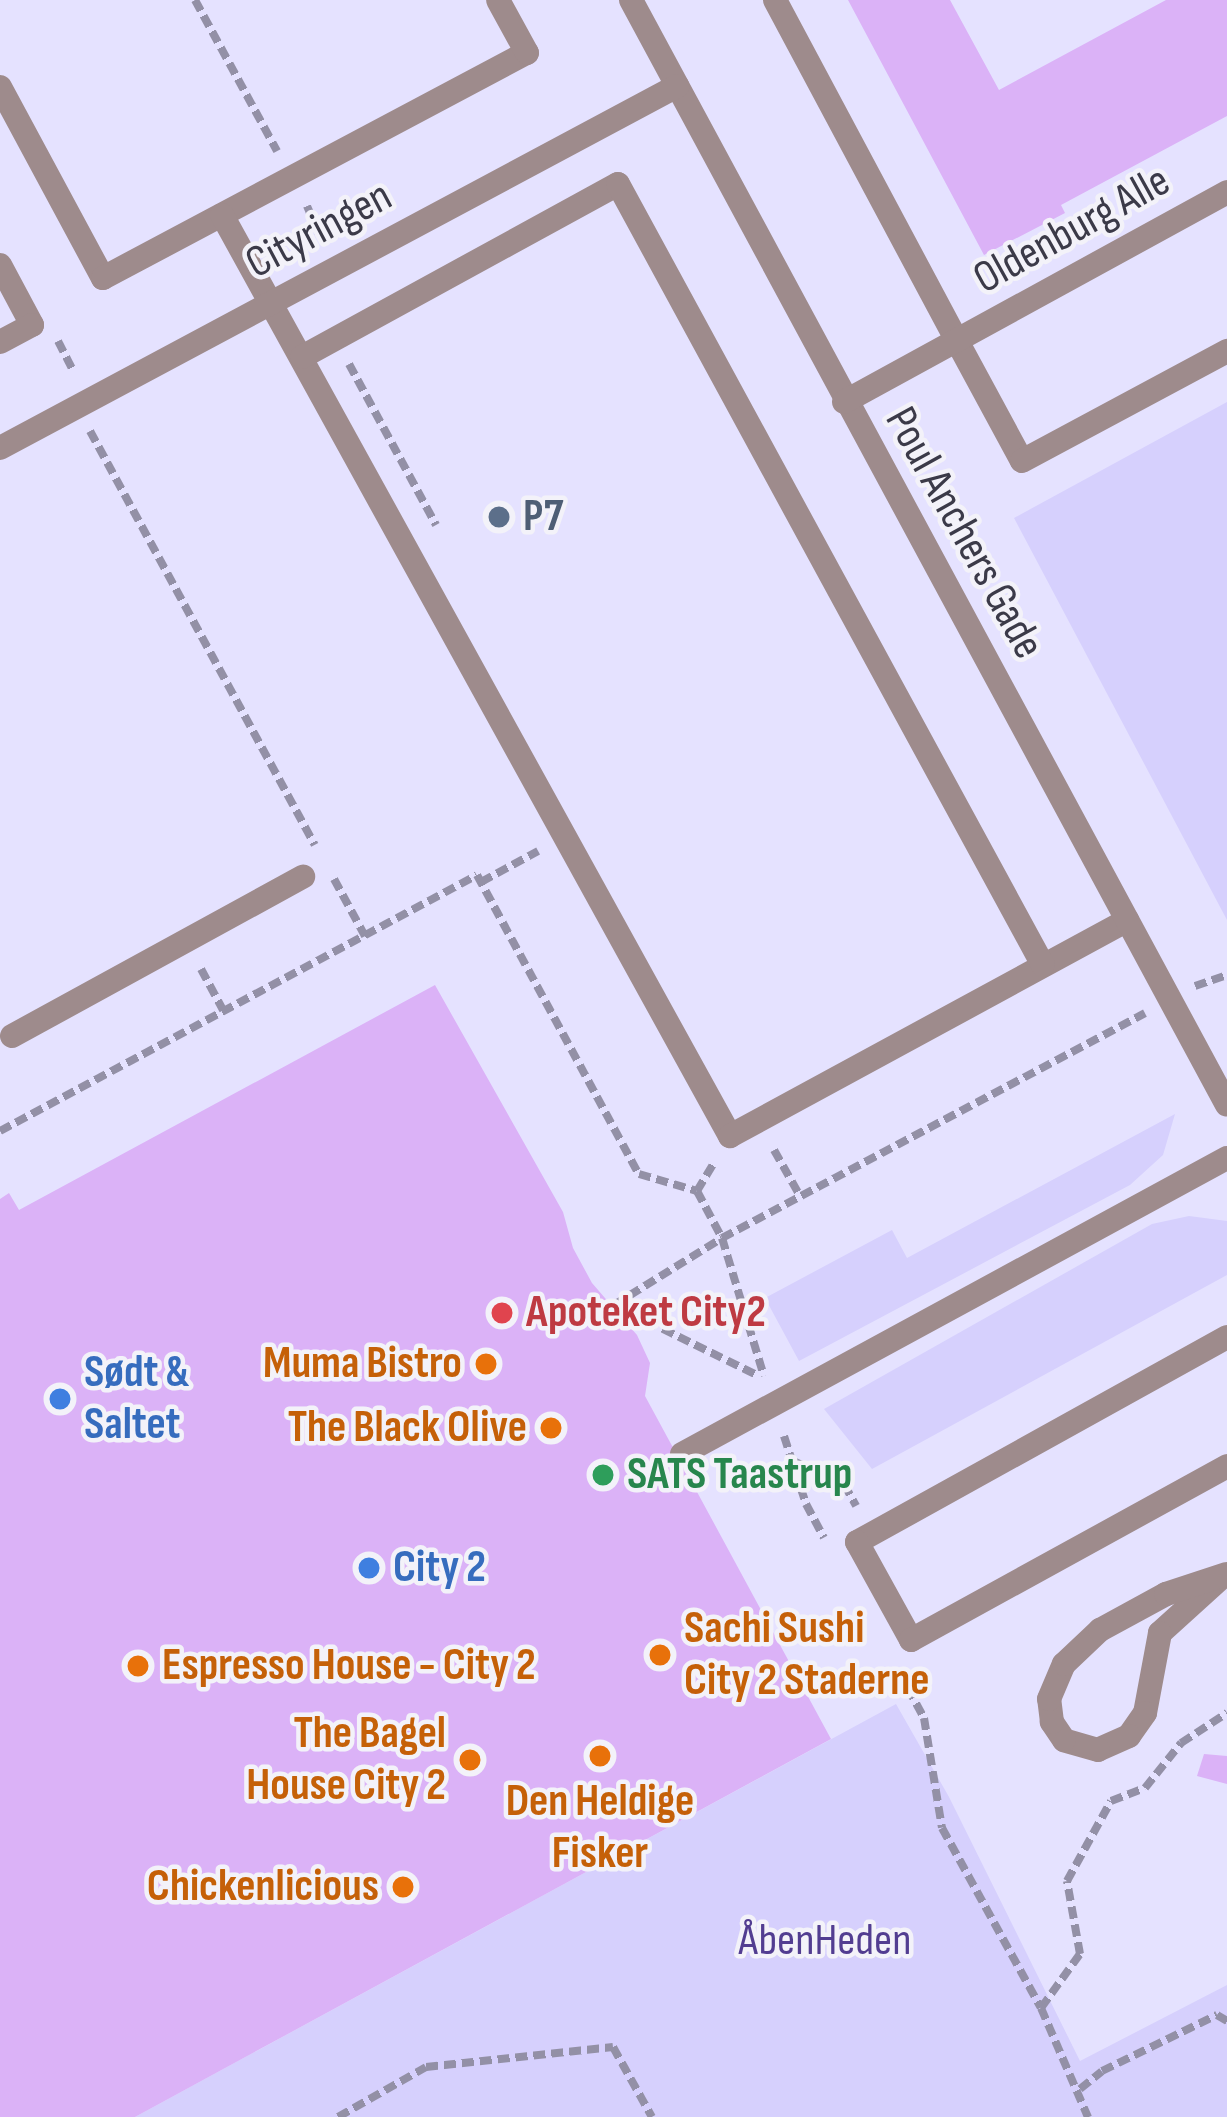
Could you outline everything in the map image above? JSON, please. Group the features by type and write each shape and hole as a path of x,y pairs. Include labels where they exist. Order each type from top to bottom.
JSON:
{"street":[{"path":"0,87 103,278 527,53 499,0"},
{"name":"Poul Anchers Gade","path":"631,0 1227,1105"},
{"path":"775,0 957,340"},
{"name":"Cityringen","path":"0,448 677,86"},
{"path":"302,357 618,184 1043,965"},
{"name":"Oldenburg Alle","path":"844,402 1227,192"},
{"path":"222,214 730,1136 1127,920"},
{"path":"0,266 32,325 0,342"},
{"name":"Oldenburg Alle","path":"957,340 1022,460 1227,351"},
{"path":"12,1036 303,877"},
{"path":"682,1454 1227,1158"},
{"path":"1227,1337 857,1542 911,1640 1227,1466"},
{"path":"1225,1575 1160,1633 1145,1713 1129,1736 1098,1750 1064,1740 1052,1722 1049,1700 1064,1664 1100,1630 1166,1594 1225,1575"}],"path":[{"path":"195,0 324,237 290,256 305,285"},
{"path":"333,336 440,531"},
{"path":"88,427 320,854"},
{"path":"481,882 566,836"},
{"path":"332,875 365,936"},
{"path":"0,1131 477,875 639,1174 697,1191 722,1238 765,1379 614,1305 722,1238 800,1196 1170,1000 1227,975"},
{"path":"185,940 223,1010"},
{"path":"758,1121 800,1196"},
{"path":"778,1420 806,1504 827,1543"},
{"path":"791,1460 844,1484"},
{"path":"892,1660 925,1718 942,1828 1041,2008 1080,2089 1088,2117"},
{"path":"1041,2008 1080,1954 1066,1881 1111,1802 1145,1788 1181,1743 1227,1713"},
{"path":"1080,2089 1102,2071 1217,2014 1227,2021"},
{"path":"338,2117 426,2067 614,2047 652,2117"}],"green space":[{"path":"1227,402 1227,920 1014,518"},
{"path":"1175,1114 1163,1155 1130,1185 799,1361 765,1298 892,1230 907,1258"},
{"path":"1189,1216 1227,1221 1227,1275 872,1469 824,1409 1152,1224"},
{"name":"ÅbenHeden","path":"896,1704 949,1797 1080,2061 1227,1985 1227,2117 135,2117"}],"building":[{"path":"848,0 950,0 999,90 1166,0 1227,0 1227,116 1061,205 1065,213 984,255"},
{"name":"City 2","path":"435,985 563,1212 573,1248 592,1283 637,1335 650,1363 645,1396 831,1739 135,2117 0,2117 0,1199 9,1193 19,1210"},
{"path":"1204,1754 1227,1756 1227,1784 1197,1776"}],"place":[{"name":"P7","path":"499,517"},
{"name":"Apoteket City2","path":"502,1313"},
{"name":"Muma Bistro","path":"486,1364"},
{"name":"Sødt & Saltet","path":"60,1399"},
{"name":"The Black Olive","path":"551,1428"},
{"name":"SATS Taastrup","path":"603,1475"},
{"name":"City 2","path":"369,1568"},
{"name":"Sachi Sushi City 2 Staderne","path":"660,1655"},
{"name":"Espresso House - City 2","path":"138,1666"},
{"name":"Den Heldige Fisker","path":"600,1756"},
{"name":"The Bagel House City 2","path":"470,1760"},
{"name":"Chickenlicious","path":"403,1887"}]}
